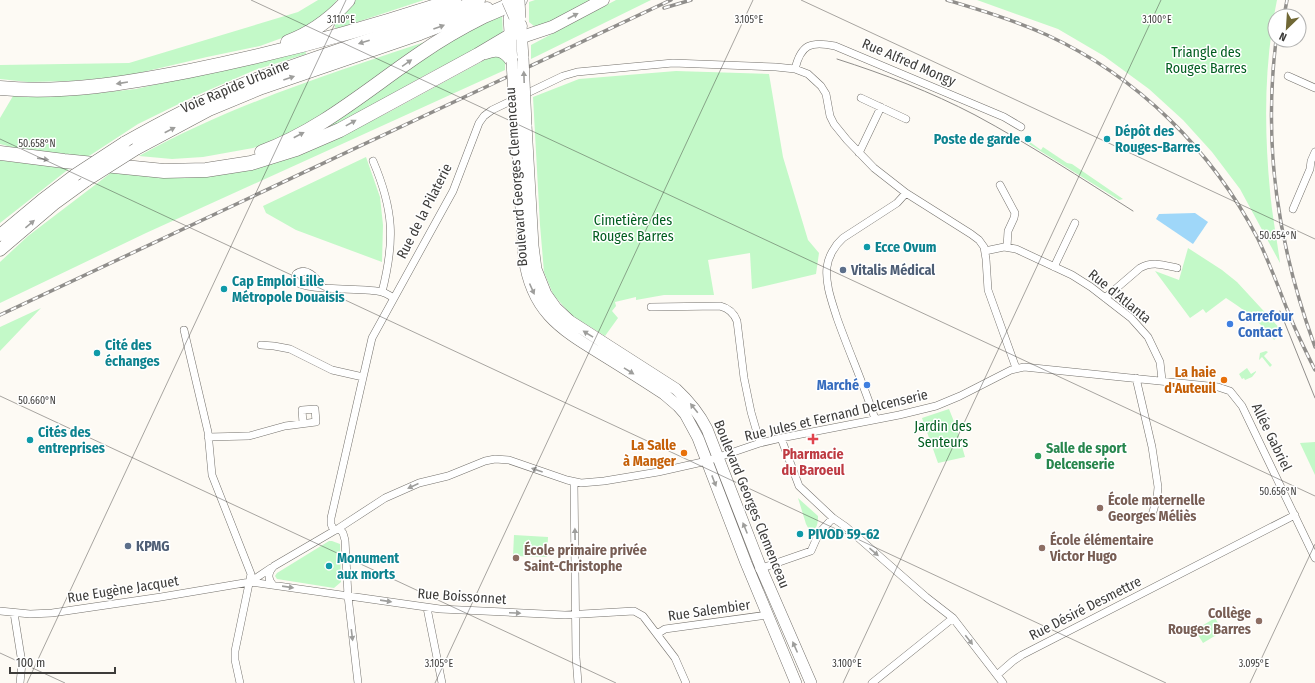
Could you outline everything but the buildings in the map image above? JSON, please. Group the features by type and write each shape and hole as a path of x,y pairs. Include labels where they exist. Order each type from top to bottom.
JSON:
{"highway":[{"path":"161,76 269,49 292,40 312,31 325,22 348,0"},
{"path":"0,88 28,90 106,86 161,76 263,55 310,43 454,0"},
{"name":"Voie Rapide Urbaine","path":"0,235 42,200 75,176 124,143 179,114 238,86 425,21 479,0"},
{"path":"125,167 177,167 204,165 250,156 310,130 408,61 450,34 513,0 516,25"},
{"name":"Voie Rapide Urbaine","path":"0,250 54,204 87,180 136,149 197,117 262,88 420,34 513,0"},
{"path":"516,25 527,30 542,31 603,0"},
{"path":"478,55 516,25"},
{"path":"0,153 164,171 206,170 236,166 276,156 325,137 488,51 497,49 507,53 516,60"},
{"path":"0,85 56,89"},
{"path":"0,149 23,156"}],"main road":[{"name":"Boulevard Georges Clemenceau","path":"516,25 516,60 521,125 534,257 538,274 546,294 556,308 570,322 666,382 685,398 701,417 761,568 811,683"},
{"name":"Boulevard Georges Clemenceau","path":"521,125 524,257 528,278 536,298 547,313 562,329 656,388 671,399 689,421 698,438 750,572 796,683"}],"street":[{"name":"Rue Alfred Mongy","path":"794,69 799,55 806,47 820,44 836,46 1004,117 1021,127"},
{"name":"Rue de la Pilaterie","path":"358,683 348,596 345,540 343,533 331,524 331,518 363,377 372,338 453,191 479,122 488,113 563,76 577,72 673,63 794,69 808,74 821,86 826,94 830,116 834,124 859,154 879,173 906,193 976,236 982,243 985,250"},
{"path":"1288,76 1315,88"},
{"path":"860,98 906,119"},
{"path":"859,154 881,107"},
{"path":"1293,209 1310,169 1311,161 1315,152"},
{"name":"Rue de la Pilaterie","path":"374,161 386,195 391,226 390,255 382,292"},
{"path":"1000,185 1015,213 1008,231 1007,247"},
{"path":"875,419 831,299 827,265 836,245 843,238 897,203 906,193"},
{"path":"1054,267 1075,223"},
{"name":"Rue d'Atlanta","path":"985,250 1007,247 1020,250 1079,279 1105,298 1131,318 1148,337 1160,362 1162,380"},
{"path":"985,250 988,290 1016,368"},
{"path":"1105,298 1140,268 1146,265 1158,264 1177,268"},
{"path":"322,287 382,292 394,298"},
{"path":"651,307 720,306 727,308 732,313 737,322 744,378 751,412 760,443"},
{"path":"184,330 208,437 212,475 252,574 235,651 235,660 240,683"},
{"path":"261,345 290,349 332,370 363,377"},
{"name":"Rue Jules et Fernand Delcenserie","path":"250,582 389,496 419,483 448,476 491,460 504,459 513,461 574,482 582,483 598,482 658,472 718,458 760,443 781,438 919,410 960,396 1016,368 1035,368 1218,386 1226,389 1234,395"},
{"path":"1136,378 1152,447 1158,487 1157,498 1152,516"},
{"name":"Allée Gabriel","path":"1234,395 1242,406 1315,558"},
{"path":"208,437 249,436 284,426 303,423"},
{"path":"781,438 799,486 926,597 953,618 1003,683"},
{"path":"574,482 578,683"},
{"name":"Rue Désiré Desmettre","path":"997,674 1022,655 1295,514"},
{"path":"750,572 811,551 819,533 834,518"},
{"path":"273,585 269,580 269,576 270,570 274,566"},
{"name":"Rue Boissonnet","path":"250,582 427,608 576,615 634,611 641,614 656,634"},
{"name":"Rue Eugène Jacquet","path":"0,611 14,613 52,613 250,582"},
{"path":"427,608 442,683"},
{"path":"14,613 22,663 20,683"},
{"name":"Rue Salembier","path":"656,634 665,630 767,614"},
{"path":"872,683 953,618"},
{"path":"656,634 675,658 686,683"}],"green space":[{"path":"318,0 337,0 329,10 301,31 260,46 126,76 72,81 28,82 0,79 0,65 129,63 298,12"},
{"path":"356,0 424,0 336,29 333,22"},
{"path":"535,0 593,0 549,23 534,26 529,22 529,2"},
{"path":"616,0 651,0 531,59 531,45"},
{"name":"Triangle des Rouges Barres","path":"977,0 1277,0 1276,8 1267,8 1267,48 1270,48 1267,71 1266,119 1270,191 1280,263 1240,189 1212,152 1183,120 1149,89 1104,56 1058,29"},
{"path":"502,14 503,36 429,73 335,128 318,132 444,43"},
{"path":"431,40 331,110 293,133 253,148 203,157 172,159 139,156 209,121 282,91"},
{"path":"305,50 306,54 255,70 195,96 138,124 86,158 15,148 0,144 0,118 13,96 27,97 80,95 136,89"},
{"path":"492,56 499,56 505,61 505,70 146,233 0,303 0,262 28,236 112,172 162,177 345,134 391,111"},
{"name":"Cimetière des Rouges Barres","path":"676,71 769,74 783,157 808,240 819,253 816,274 752,289 750,253 708,260 714,295 664,295 636,300 636,297 615,302 616,306 612,311 618,318 605,336 571,315 553,294 544,272 533,97 579,79"},
{"path":"1030,142 1041,150 1043,147 1067,163 1072,164 1123,199 1119,200 1029,144"},
{"path":"366,157 380,197 383,225 382,262 296,230 266,213 263,206"},
{"path":"0,160 5,161 70,168 0,223"},
{"path":"1188,248 1222,270 1237,282 1283,332 1274,340 1258,322 1226,298 1206,313 1203,309 1190,318 1155,271 1179,280"},
{"path":"41,308 0,351 0,327"},
{"path":"1266,351 1268,352 1264,356 1272,365 1270,367 1262,357 1259,360 1260,353"},
{"path":"1247,368 1251,374 1256,372 1252,377 1245,380 1244,378 1242,379 1239,374"},
{"name":"Jardin des Senteurs","path":"949,409 957,429 965,457 938,463 922,418"},
{"path":"1315,442 1315,475 1300,443"},
{"path":"798,498 818,516 817,526 811,533 806,524"},
{"path":"514,535 548,537 547,557 513,556"},
{"path":"329,541 340,544 341,582 334,588 277,579 275,576 277,573"},
{"path":"1215,618 1223,631 1203,643 1195,630"}],"water":[{"path":"1195,213 1208,222 1193,244 1156,219 1159,214"}],"tram line":[{"path":"837,59 907,84 975,115 1035,149 1133,211"},
{"path":"1280,311 1315,398"}],"railway":[{"path":"0,315 671,0"},
{"path":"664,8 691,0"},
{"path":"947,0 1022,25 1047,35 1080,52 1112,72 1142,95 1169,119 1195,146 1218,175 1239,206 1258,239 1293,325 1315,370"},
{"path":"1286,8 1287,0"},
{"path":"1275,48 1272,80 1271,119 1277,196 1291,271 1315,347"}],"place":[{"name":"Poste de garde","path":"1028,139"},
{"name":"Dépôt des Rouges-Barres","path":"1107,139"},
{"name":"Ecce Ovum","path":"867,247"},
{"name":"Vitalis Médical","path":"843,270"},
{"name":"Cap Emploi Lille Métropole Douaisis","path":"224,289"},
{"name":"Carrefour Contact","path":"1230,324"},
{"name":"Cité des échanges","path":"97,353"},
{"name":"La haie d'Auteuil","path":"1224,380"},
{"name":"Marché","path":"867,385"},
{"name":"Pharmacie du Baroeul","path":"813,439"},
{"name":"Cités des entreprises","path":"30,440"},
{"name":"La Salle à Manger","path":"684,453"},
{"name":"Salle de sport Delcenserie","path":"1038,456"},
{"name":"École maternelle Georges Méliès","path":"1100,508"},
{"name":"PIVOD 59-62","path":"800,534"},
{"name":"KPMG","path":"128,546"},
{"name":"École élémentaire Victor Hugo","path":"1042,548"},
{"name":"École primaire privée Saint-Christophe","path":"516,558"},
{"name":"Monument aux morts","path":"329,566"},
{"name":"Collège Rouges Barres","path":"1259,621"}]}
